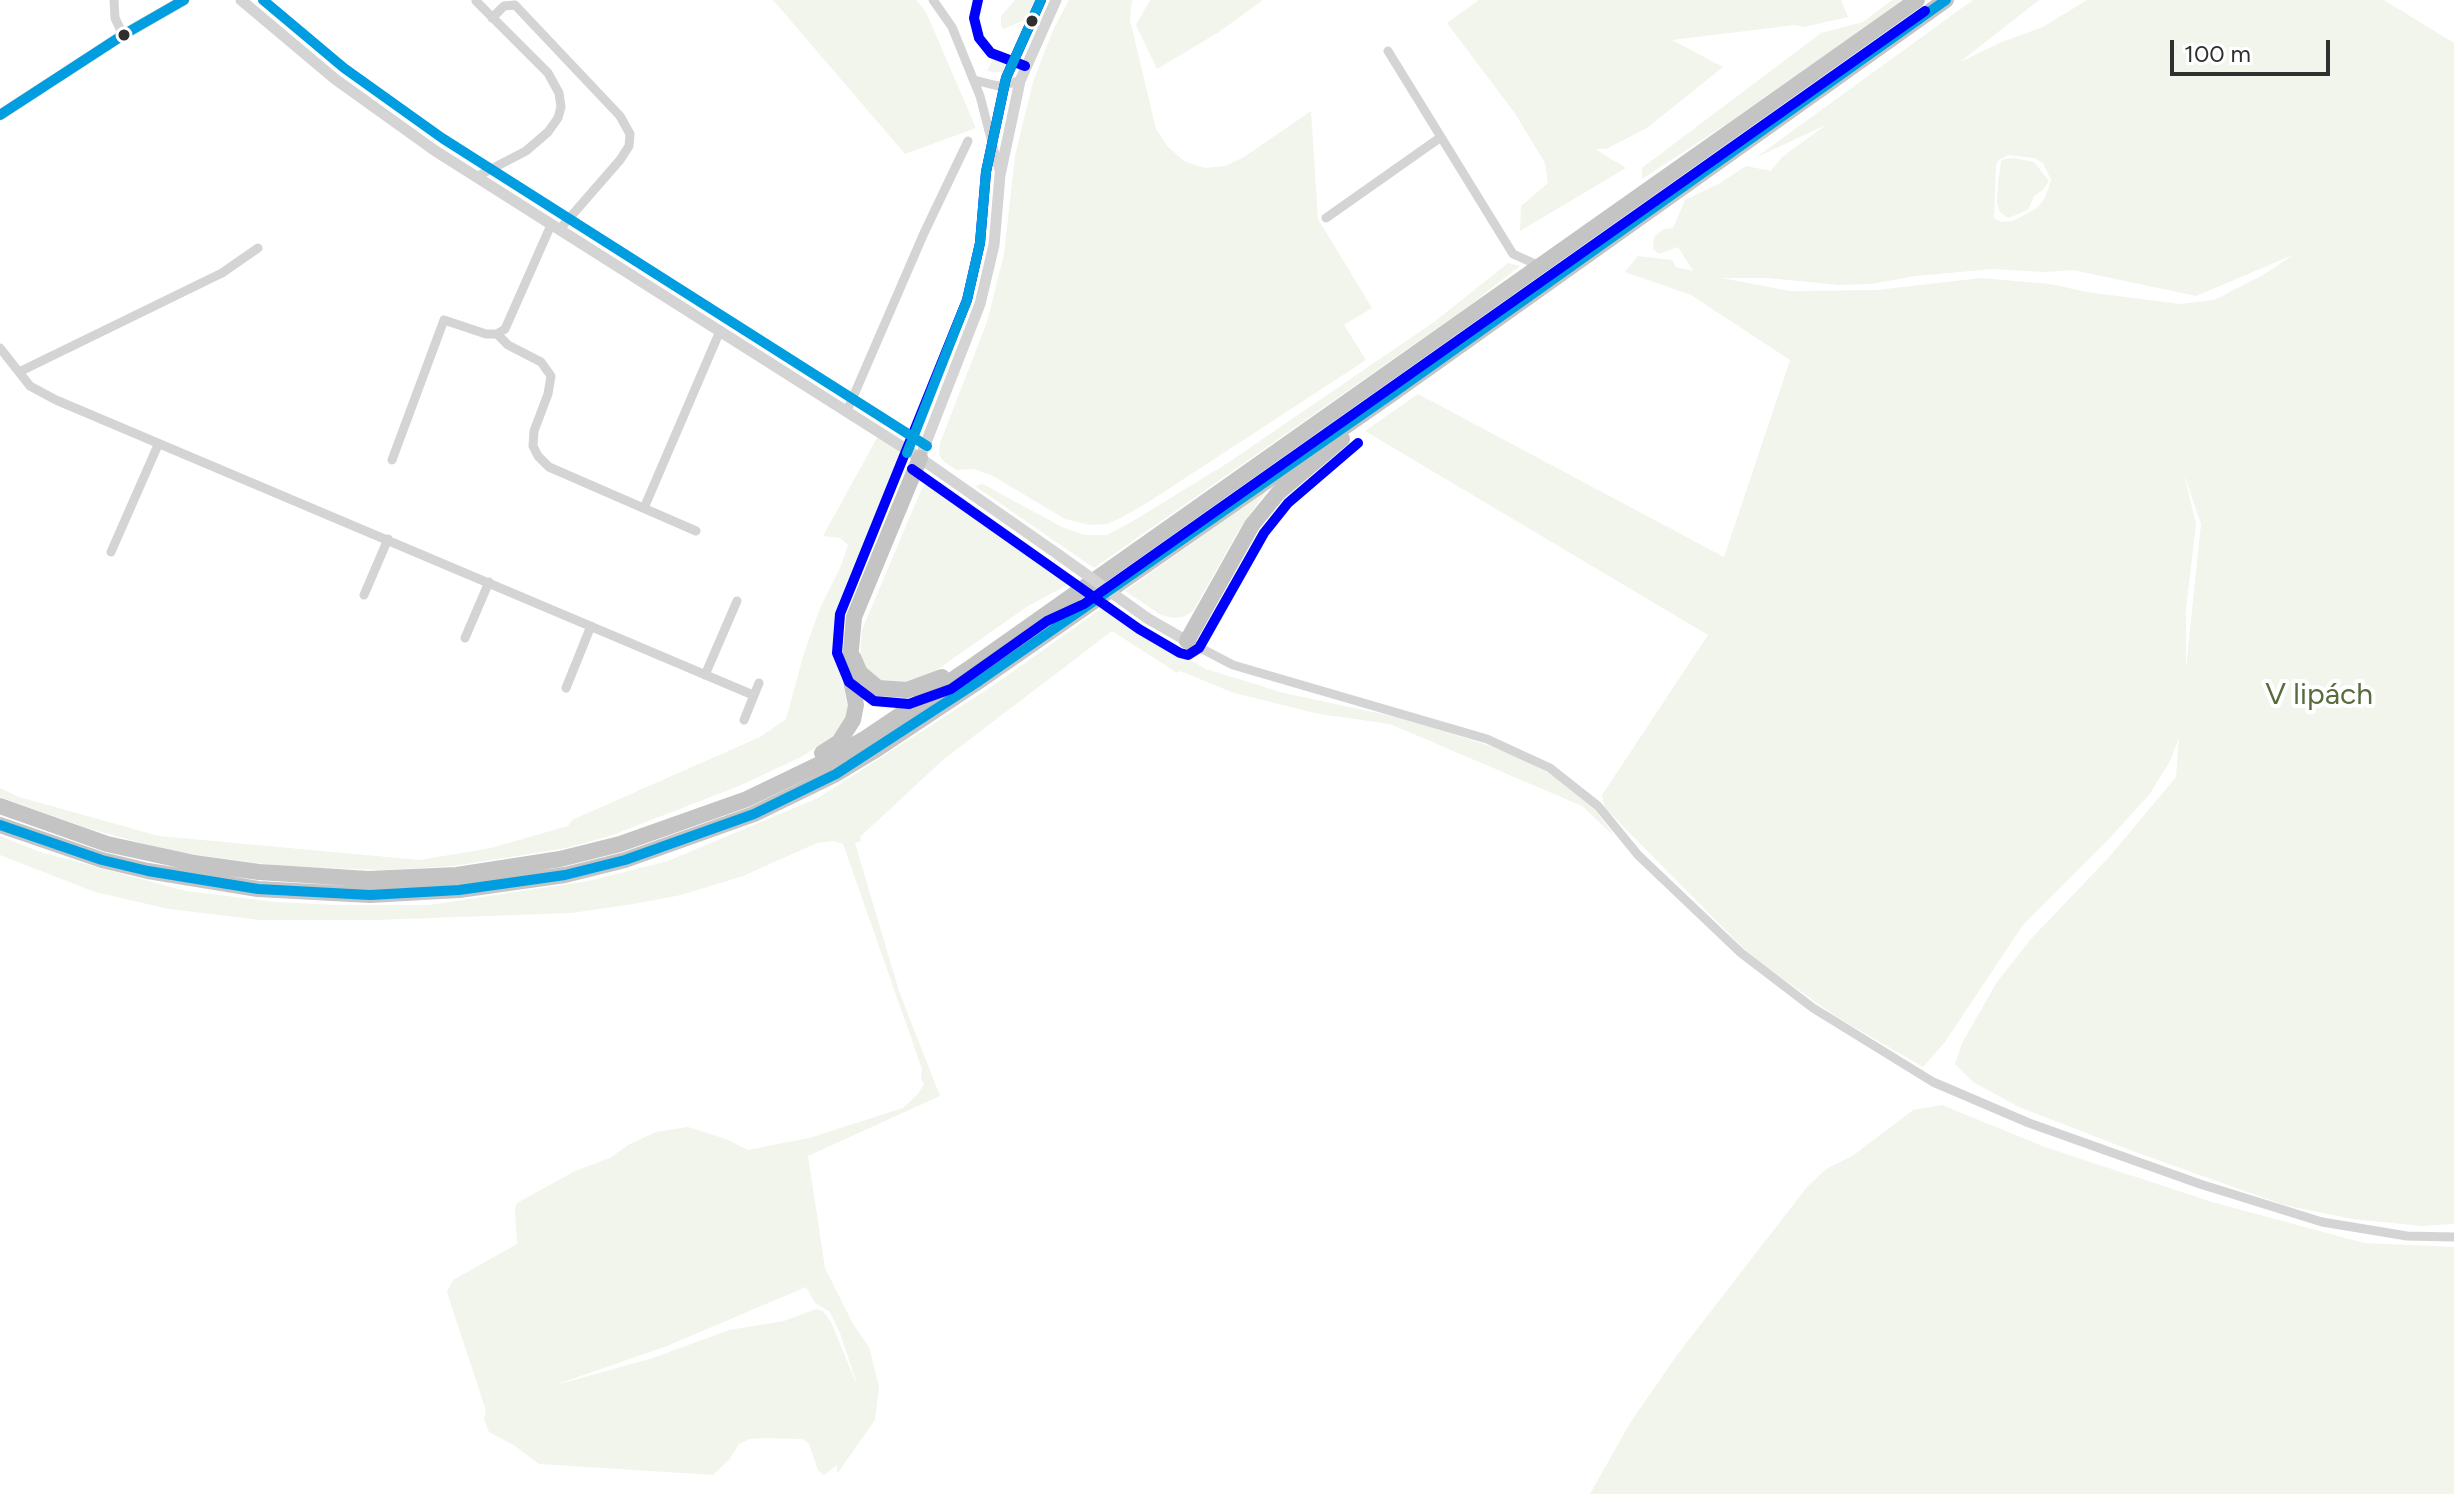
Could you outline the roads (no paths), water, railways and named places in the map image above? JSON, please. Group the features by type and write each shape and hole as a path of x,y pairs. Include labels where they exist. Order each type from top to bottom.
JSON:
{"highway":[{"path":"0,806 82,836 150,855 194,863 368,879 457,875 560,859 620,844 704,817 747,799 866,738 970,668 1917,0"},
{"path":"0,825 102,860 148,871 258,889 370,895 459,890 565,875 625,860 754,814 796,795 874,751 1392,394 1946,0"},
{"path":"1187,641 1252,525 1278,493 1392,394"},
{"path":"620,844 653,827 790,770 839,742 853,720 856,705 849,671 854,617 920,458"},
{"path":"850,648 867,682 892,691 907,690 945,676 1040,609 1076,593"}],"street":[{"path":"114,0 115,18 123,35"},
{"path":"0,115 123,35 184,0"},
{"path":"241,0 335,79 434,150 920,458 1147,618 1233,665 1487,739 1550,768 1598,806 1638,855 1741,953 1813,1008 1933,1082 2029,1123 2200,1184 2322,1222 2407,1236 2454,1237"},
{"path":"933,0 952,27 974,80 1000,175"},
{"path":"920,458 980,304 994,245 1000,175 1020,81 1056,0"},
{"path":"476,1 548,73 559,93 561,107 558,118 548,132 526,151 476,177"},
{"path":"392,460 444,320 486,334 497,334 505,329 555,228 620,160 629,146 630,134 620,116 515,5 504,6 492,18"},
{"path":"1388,51 1513,254 1540,266"},
{"path":"974,80 998,86 1020,81"},
{"path":"1326,218 1441,137"},
{"path":"847,411 924,233 968,141"},
{"path":"19,372 222,273 258,248"},
{"path":"644,508 720,331"},
{"path":"497,334 508,345 541,362 551,376 548,394 534,431 533,446 549,467 696,531"},
{"path":"0,348 30,386 158,445 388,539 753,695"},
{"path":"111,552 158,445"},
{"path":"364,595 388,539"},
{"path":"465,638 489,582"},
{"path":"705,675 737,601"},
{"path":"566,688 591,626"},
{"path":"744,720 759,683"}],"park label":[{"name":"V lipách","path":"2319,695"}]}
